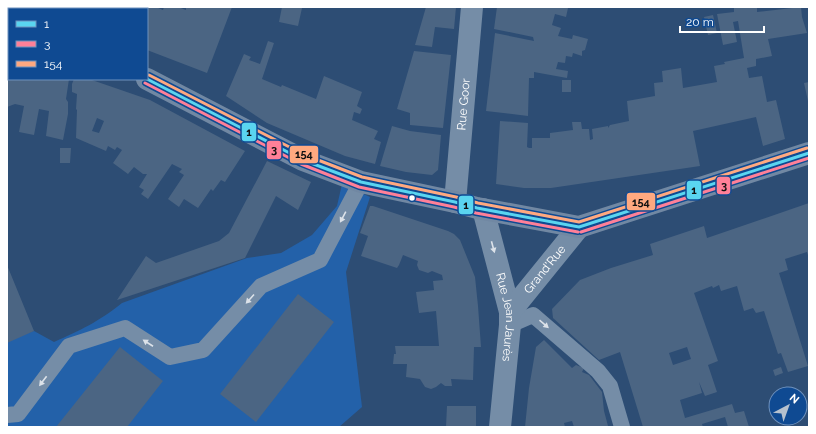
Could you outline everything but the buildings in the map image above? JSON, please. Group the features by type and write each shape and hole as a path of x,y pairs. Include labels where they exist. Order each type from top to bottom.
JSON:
{"street":[{"name":"Rue Goor","path":"455,202 472,7"},
{"path":"148,80 303,160 361,182 483,209 580,227 809,153"},
{"name":"Rue Jean Jaurès","path":"483,209 510,319 500,427"},
{"name":"Grand'Rue","path":"510,319 580,227"}],"lane":[{"path":"7,415 18,414 69,346 125,328 170,357 203,350 261,286 320,260 361,182"},
{"path":"510,319 533,315 598,371 610,386 622,427"}],"shaded area":[{"path":"342,184 370,197 346,272 362,407 339,427 7,427 7,340 34,331 54,342 89,325 122,303 247,258 281,253 312,235 337,206"}],"transit line":[{"name":"154","path":"149,75 305,155 362,177 478,203 579,222 807,148"},
{"name":"1","path":"148,80 303,160 361,182 477,208 579,227"},
{"name":"3","path":"145,83 301,164 359,187 476,213 578,232"},
{"name":"1","path":"579,227 809,153"},
{"name":"3","path":"581,232 809,158"}]}
